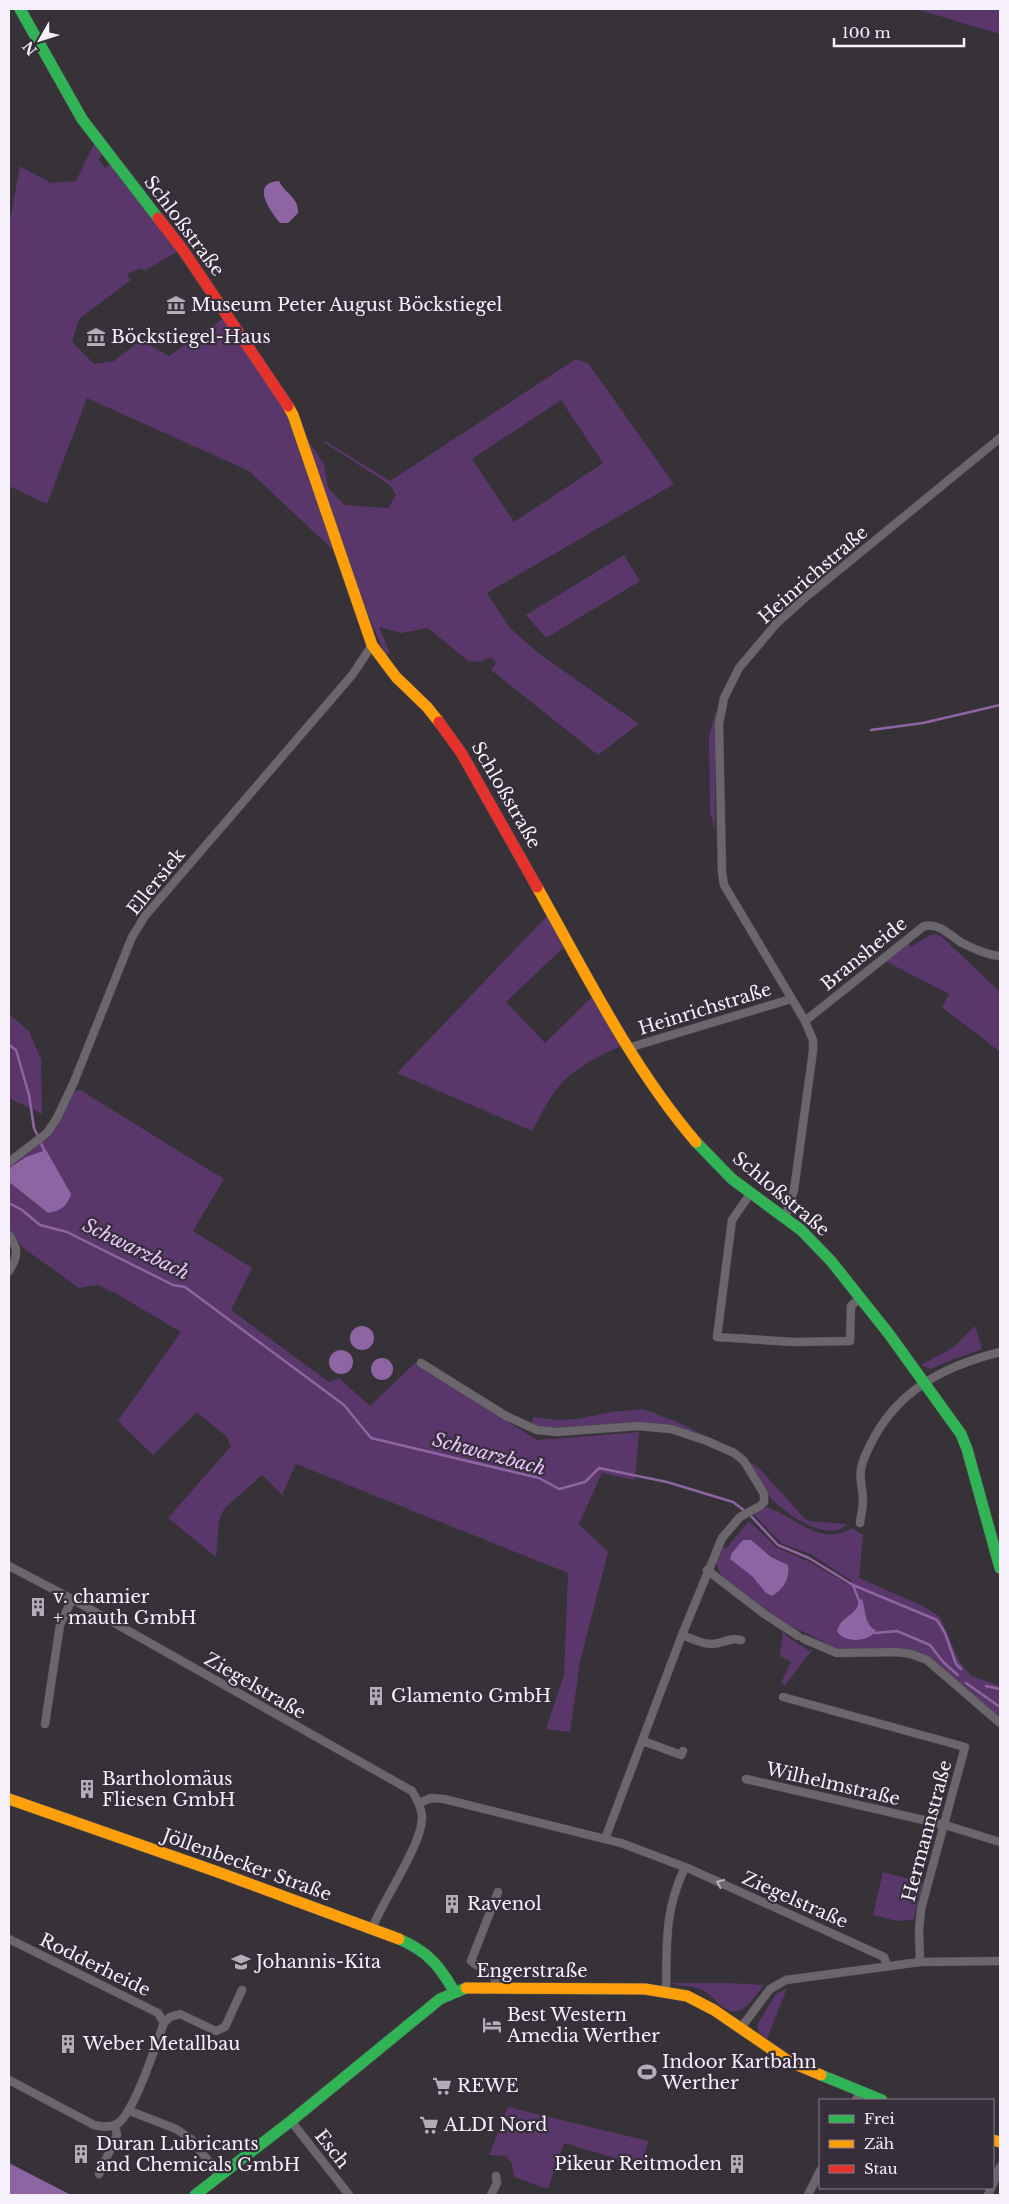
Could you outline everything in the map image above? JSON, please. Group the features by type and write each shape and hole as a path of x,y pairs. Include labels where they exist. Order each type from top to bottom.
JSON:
{"street":[{"name":"Schloßstraße","path":"20,9 82,119 183,250 286,403 299,432 372,645 396,676 427,707 462,754 628,1048 655,1088 706,1151 731,1178 750,1194 799,1228 812,1240 861,1297 961,1434 1000,1562"},
{"name":"Heinrichstraße","path":"784,1218 794,1190 813,1040 805,1021 724,885 722,872 719,724 724,698 740,668 776,624 806,597 1000,438"},
{"name":"Ellersiek","path":"9,1162 40,1138 57,1118 74,1082 132,937 145,916 353,674 372,645"},
{"name":"Bransheide","path":"805,1021 924,926 931,924 940,927 963,943 982,952 1000,956"},
{"name":"Heinrichstraße","path":"628,1048 791,999"},
{"path":"750,1194 732,1220 717,1337 794,1342 850,1342 851,1306 861,1297"},
{"path":"9,1235 16,1244 17,1257 9,1271"},
{"path":"860,1523 863,1502 860,1477 863,1460 887,1417 904,1398 924,1383 958,1365 1000,1352"},
{"path":"421,1364 506,1416 537,1430 557,1432 638,1426 671,1428 721,1446 734,1453 744,1462 764,1494 764,1502 751,1512 740,1517 722,1538 707,1570 605,1839"},
{"name":"Ziegelstraße","path":"9,1566 72,1599 412,1791 420,1803 431,1798 444,1799 605,1839 685,1867 884,1957 887,1965"},
{"path":"707,1570 763,1613 801,1637 837,1653 896,1652 912,1654 927,1660 1000,1723"},
{"path":"45,1724 60,1625 72,1599"},
{"path":"682,1635 707,1644 715,1644 733,1638 741,1640"},
{"name":"Hermannstraße","path":"783,1697 965,1747 921,1909 919,1931 920,1962"},
{"path":"643,1741 682,1755 683,1751"},
{"name":"Wilhelmstraße","path":"746,1779 945,1825 1000,1842"},
{"name":"Jöllenbecker Straße","path":"9,1799 215,1871 372,1929 425,1952 435,1960 454,1991"},
{"path":"372,1929 414,1844 422,1823 420,1803"},
{"path":"666,1991 668,1921 671,1900 685,1867"},
{"path":"496,1987 496,1978 472,1961 498,1892"},
{"name":"Rodderheide","path":"9,1939 158,2013 164,2023"},
{"path":"740,2029 770,1989 786,1980 920,1962 1000,1961"},
{"name":"Engerstraße","path":"195,2195 291,2121 440,1999 454,1991 471,1987 645,1989 687,1996 698,2001 790,2062 858,2096 876,2099"},
{"path":"9,2080 94,2124 104,2128 115,2125 130,2111 164,2023 170,2017 180,2014 216,2031 220,2030 225,2026 242,1990"},
{"path":"130,2111 176,2129 191,2139 220,2176"},
{"name":"Esch","path":"291,2121 349,2195"},
{"path":"99,2174 117,2135 115,2125"},
{"path":"994,2182 1000,2167"},
{"path":"808,2195 819,2173"},
{"path":"492,2195 497,2183 496,2176"}],"shaded area":[{"path":"916,9 1000,9 1000,34"},
{"path":"94,144 103,155 98,159 105,168 110,164 178,251 144,271 142,268 127,274 131,280 79,319 72,342 94,364 114,361 141,340 169,356 224,318 276,392 290,416 333,550 249,471 87,398 47,504 9,486 9,226 20,166 51,183 76,181"},
{"path":"279,181 294,199 298,208 298,213 288,223 280,223 265,199 265,187 270,183"},
{"path":"576,359 588,363 674,484 487,593 509,627 537,652 639,724 598,755 491,670 496,663 491,657 480,662 468,661 428,628 401,633 379,627 390,653 385,655 354,581 308,444 310,443 324,464 328,487 344,505 388,508 396,495 390,485 325,443 325,441 390,481","holes":["561,400 603,463 514,522 472,459"]},
{"path":"624,555 640,581 546,638 526,615"},
{"path":"716,710 715,831 710,812 709,736"},
{"path":"548,915 565,946 506,1002 545,1043 592,997 621,1046 603,1054 570,1075 556,1090 532,1131 397,1073"},
{"path":"935,934 941,936 1000,992 1000,1052 942,1007 949,994 883,960 907,942 911,947 928,936"},
{"path":"9,1014 29,1031 41,1059 42,1114 9,1098"},
{"path":"80,1090 224,1179 193,1231 252,1268 231,1310 329,1382 339,1378 370,1406 415,1363 537,1440 639,1432 635,1480 602,1473 579,1524 608,1552 580,1662 570,1732 546,1729 564,1675 568,1573 296,1464 282,1495 262,1475 224,1509 219,1520 216,1557 168,1518 231,1446 226,1436 197,1412 153,1455 118,1421 181,1332 115,1293 97,1285 79,1288 22,1247 9,1229 9,1182 48,1213 26,1157 9,1168 9,1164 50,1137 74,1091"},
{"path":"46,1150 71,1194 68,1202 63,1207 48,1213 9,1182 9,1168 26,1157"},
{"path":"362,1326 371,1329 374,1338 371,1347 362,1350 353,1347 350,1338 353,1329"},
{"path":"975,1326 982,1349 931,1369 921,1365 954,1347"},
{"path":"341,1350 350,1353 353,1362 350,1371 341,1374 332,1371 329,1362 332,1353"},
{"path":"382,1358 390,1361 393,1369 390,1377 382,1380 374,1377 371,1369 374,1361"},
{"path":"643,1409 675,1421 706,1436 672,1425 638,1422 557,1429 532,1424 533,1417 556,1420 576,1419"},
{"path":"747,1460 760,1469 804,1518 809,1521 847,1524 839,1529 828,1531 805,1523 793,1516 767,1493"},
{"path":"766,1507 819,1533 841,1533 852,1528 863,1535 859,1578 925,1607 940,1617 959,1661 966,1670 972,1676 1000,1686 1000,1718 928,1658 902,1650 839,1649 778,1620 723,1579 714,1559 721,1545 726,1549 749,1521 776,1547 810,1562 848,1584 852,1581 812,1555 781,1543 754,1515"},
{"path":"743,1540 751,1540 771,1557 788,1565 785,1583 772,1596 766,1593 752,1576 730,1559 732,1553"},
{"path":"862,1599 867,1621 876,1630 873,1634 863,1639 851,1640 845,1638 837,1631 838,1627 857,1608 859,1600"},
{"path":"783,1631 788,1637 809,1651 813,1649 785,1685 781,1683 791,1662 780,1656"},
{"path":"883,1872 923,1883 913,1920 897,1921 873,1915"},
{"path":"671,1983 764,1985 746,2006 736,2011 730,2011 701,1989"},
{"path":"787,1988 767,2039 759,2033 757,2025 776,1994"},
{"path":"508,2107 648,2141 642,2166 564,2143 548,2189 514,2177 512,2164 506,2156 489,2155"},
{"path":"9,2163 71,2195 9,2195"}],"waterway":[{"path":"871,730 923,723 1000,705"},
{"path":"9,1045 16,1050 29,1095 34,1128 45,1152"},
{"name":"Schwarzbach","path":"9,1203 22,1210 40,1225 67,1232 173,1285 185,1287 344,1405 371,1438 539,1478 559,1489 585,1482 599,1468 667,1482 733,1502 745,1511"},
{"name":"Schwarzbach","path":"750,1515 778,1545 809,1558 853,1585 937,1620 945,1633 956,1664 961,1669"},
{"path":"853,1585 860,1603"},
{"path":"874,1633 897,1631 930,1645 944,1663 958,1675"},
{"path":"966,1683 1000,1707"},
{"name":"Schwarzbach","path":"986,1686 1000,1689"}],"traffic: fast":[{"path":"20,9 82,119 158,218"},
{"path":"696,1142 732,1179 801,1230 831,1261 889,1334 961,1434 967,1449 1000,1568"},
{"path":"399,1939 425,1954 437,1966 454,1991"},
{"path":"195,2195 291,2121 440,1999 466,1988"},
{"path":"821,2075 880,2099"}],"traffic: slow":[{"path":"288,406 293,415 372,645 396,677 427,707 439,722"},
{"path":"537,887 610,1019 651,1082 696,1142"},
{"path":"9,1799 215,1871 399,1939"},
{"path":"466,1988 645,1989 687,1996 714,2010 790,2062 821,2075"},
{"path":"994,2140 1000,2142"}],"traffic: jam":[{"path":"158,218 183,250 288,406"},
{"path":"439,722 462,754 537,887"}],"place":[{"name":"Museum Peter August Böckstiegel","path":"176,305"},
{"name":"Böckstiegel-Haus","path":"96,337"},
{"name":"v. chamier + mauth GmbH","path":"38,1607"},
{"name":"Glamento GmbH","path":"376,1696"},
{"name":"Bartholomäus Fliesen GmbH","path":"87,1789"},
{"name":"Ravenol","path":"452,1904"},
{"name":"Johannis-Kita","path":"241,1962"},
{"name":"Best Western Amedia Werther","path":"492,2025"},
{"name":"Weber Metallbau","path":"68,2044"},
{"name":"Indoor Kartbahn Werther","path":"647,2072"},
{"name":"REWE","path":"442,2086"},
{"name":"ALDI Nord","path":"429,2125"},
{"name":"Duran Lubricants and Chemicals GmbH","path":"81,2154"},
{"name":"Pikeur Reitmoden","path":"737,2164"}]}
